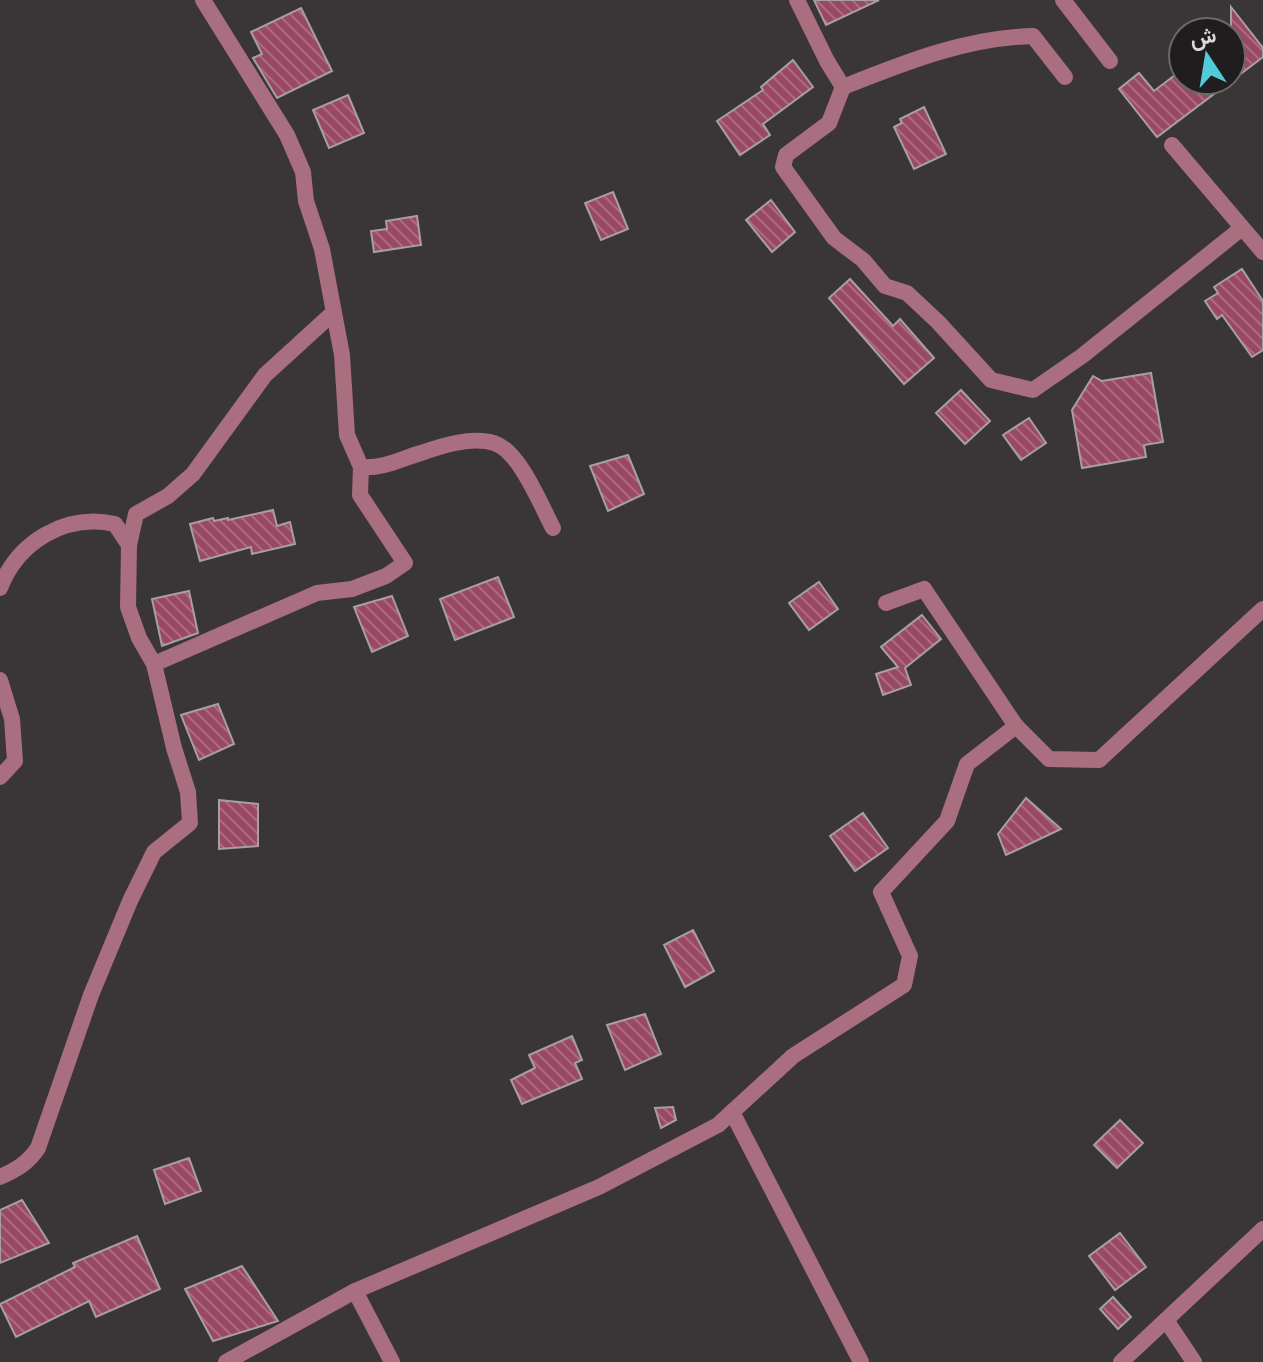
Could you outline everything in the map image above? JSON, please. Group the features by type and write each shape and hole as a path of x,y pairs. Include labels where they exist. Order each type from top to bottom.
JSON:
{"street":[{"path":"154,664 317,593 352,589 386,576 405,563 360,495 361,467 347,435 342,355 322,249 306,201 303,172 287,135 203,0"},
{"path":"797,0 843,87"},
{"path":"1063,0 1110,61"},
{"path":"1065,77 1033,36 999,37 941,49 843,87 829,123 786,155 783,167 834,238 863,260 885,286 907,293 991,380 1033,390 1082,356 1242,228"},
{"path":"1172,145 1263,252"},
{"path":"0,1177 18,1169 32,1158 38,1148 91,995 130,901 154,852 190,823 188,792 154,664 139,638 128,607 129,545 136,514 168,496 193,474 265,375 333,313"},
{"path":"361,467 374,469 463,442 495,443 516,459 553,528"},
{"path":"0,588 14,559 47,532 96,520 115,524 129,545"},
{"path":"886,603 924,589 1016,726 1049,759 1099,760 1263,609"},
{"path":"0,680 12,719 15,761 0,777"},
{"path":"226,1362 355,1291 599,1187 718,1125 793,1056 904,985 910,956 881,892 947,821 967,764 1016,726"},
{"path":"732,1112 861,1362"},
{"path":"1121,1362 1263,1229"},
{"path":"355,1291 392,1362"},
{"path":"1166,1320 1194,1362"}],"building":[{"path":"814,0 879,0 826,25"},
{"path":"301,8 332,71 277,98 253,58 262,54 251,32"},
{"path":"1247,28 1263,48 1263,57 1247,69"},
{"path":"793,60 813,87 763,124 770,135 740,155 717,121 763,90 761,87"},
{"path":"1139,73 1154,91 1167,81 1167,96 1211,96 1157,137 1119,89"},
{"path":"348,95 364,133 329,148 313,110"},
{"path":"924,107 946,154 914,169 894,127 902,123 900,119"},
{"path":"613,192 628,229 601,240 585,203"},
{"path":"771,200 795,232 772,252 746,220"},
{"path":"417,216 421,245 374,252 371,231 387,229 386,221"},
{"path":"1242,269 1263,301 1263,350 1252,357 1222,315 1217,319 1205,301 1218,293 1214,287"},
{"path":"850,279 893,326 900,319 934,358 904,384 829,298"},
{"path":"1151,373 1163,442 1144,445 1146,457 1082,468 1072,410 1093,376 1102,381"},
{"path":"961,390 990,421 965,444 936,413"},
{"path":"1029,418 1046,443 1021,460 1003,435"},
{"path":"628,455 644,494 608,511 590,466"},
{"path":"273,510 277,526 290,522 295,544 252,554 251,547 200,561 190,524"},
{"path":"498,577 514,617 455,640 440,599"},
{"path":"819,582 838,609 809,630 789,603"},
{"path":"189,591 198,633 162,646 152,599"},
{"path":"392,596 408,636 372,652 354,607"},
{"path":"922,615 941,639 905,668 911,685 883,695 876,674 898,667 881,647"},
{"path":"218,704 234,744 199,760 181,715"},
{"path":"1026,798 1061,829 1006,855 998,834"},
{"path":"219,800 258,804 258,846 219,849"},
{"path":"863,813 888,848 855,871 830,836"},
{"path":"693,930 714,971 685,987 664,945"},
{"path":"645,1014 661,1054 625,1070 607,1025"},
{"path":"572,1036 582,1060 575,1063 582,1079 522,1104 511,1080 535,1068 529,1055"},
{"path":"673,1107 676,1120 661,1128 655,1108"},
{"path":"1120,1120 1143,1143 1117,1168 1094,1145"},
{"path":"189,1158 201,1191 165,1204 154,1170"},
{"path":"22,1200 49,1243 0,1263 0,1210"},
{"path":"1120,1233 1146,1267 1115,1290 1089,1256"},
{"path":"137,1236 160,1289 96,1317 89,1301 16,1337 0,1304 75,1267 73,1263"},
{"path":"242,1266 278,1321 213,1341 185,1289"},
{"path":"1113,1297 1131,1317 1118,1329 1100,1309"}]}
